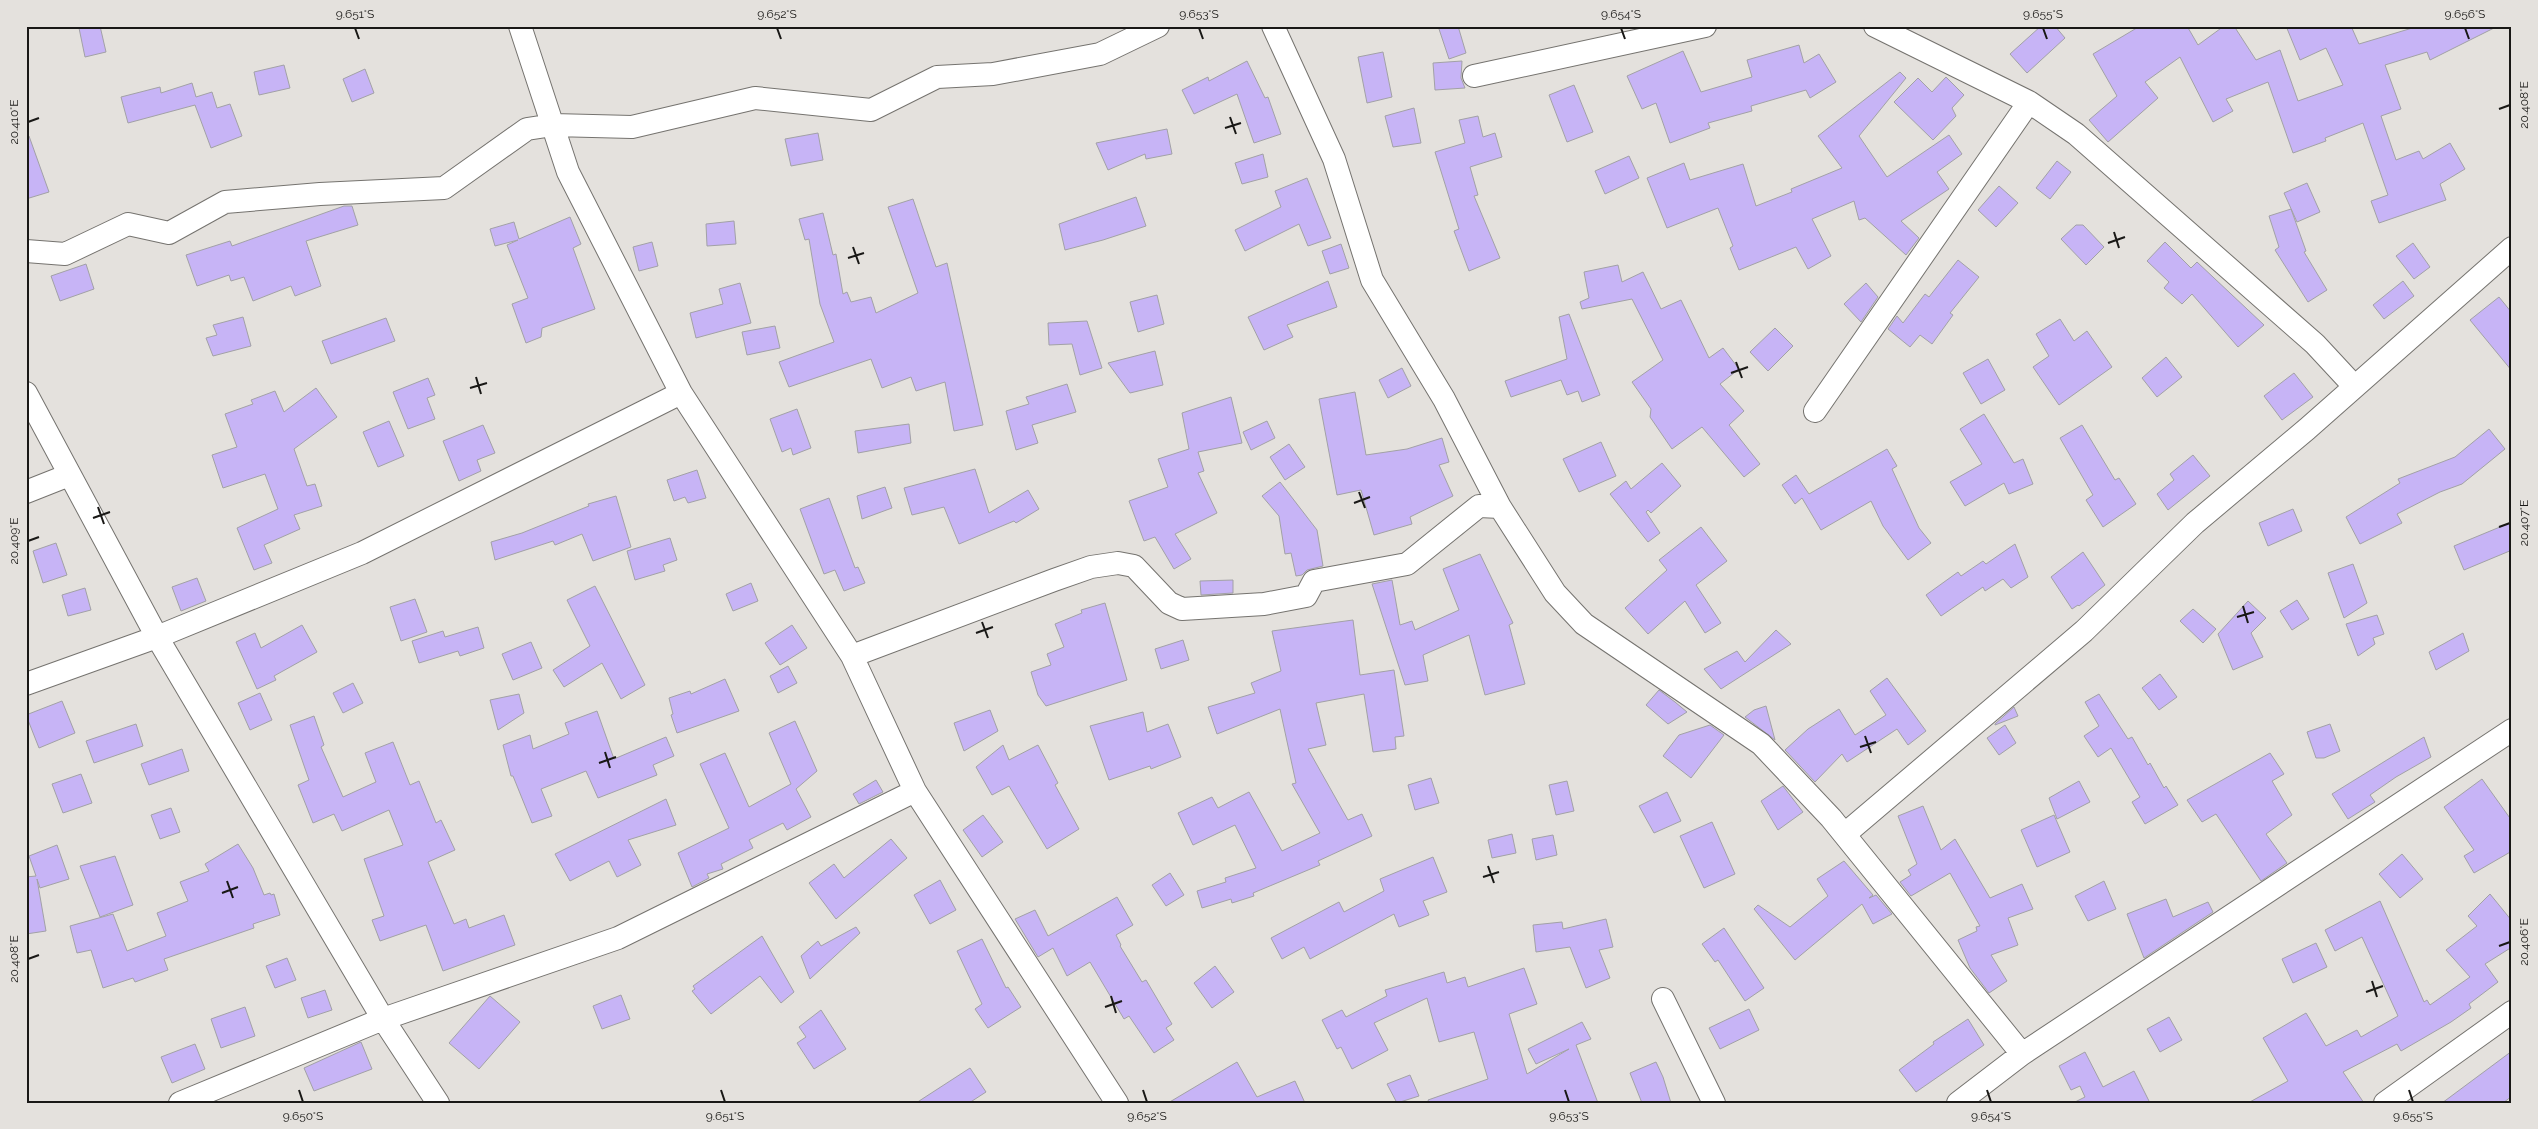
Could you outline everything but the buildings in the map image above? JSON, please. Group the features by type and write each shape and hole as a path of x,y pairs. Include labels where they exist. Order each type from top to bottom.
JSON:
{"street":[{"path":"520,26 568,172 681,393 852,656 915,791 1118,1103"},
{"path":"26,251 65,254 128,224 169,233 225,202 320,194 444,188 527,129 553,125 632,127 755,98 871,110 937,77 993,74 1100,54 1158,26"},
{"path":"1273,26 1334,160 1372,280 1444,399 1500,507 1555,593 1584,624 1761,744 1845,834 2022,1054"},
{"path":"1474,76 1705,26"},
{"path":"1875,26 2029,102 2076,134 2315,344 2354,386"},
{"path":"1814,411 2029,102"},
{"path":"1845,834 2084,631 2195,523 2512,248"},
{"path":"26,393 157,637 383,1019 438,1103"},
{"path":"26,684 157,637 362,553 681,393"},
{"path":"26,492 69,475"},
{"path":"852,656 1091,567 1118,563 1134,566 1169,603 1182,610 1264,604 1306,596 1314,581 1407,564 1479,506 1500,507"},
{"path":"1958,1103 2022,1054 2512,730"},
{"path":"180,1103 383,1019 618,938 915,791"},
{"path":"1663,999 1714,1103"},
{"path":"2385,1103 2512,1012"}]}
